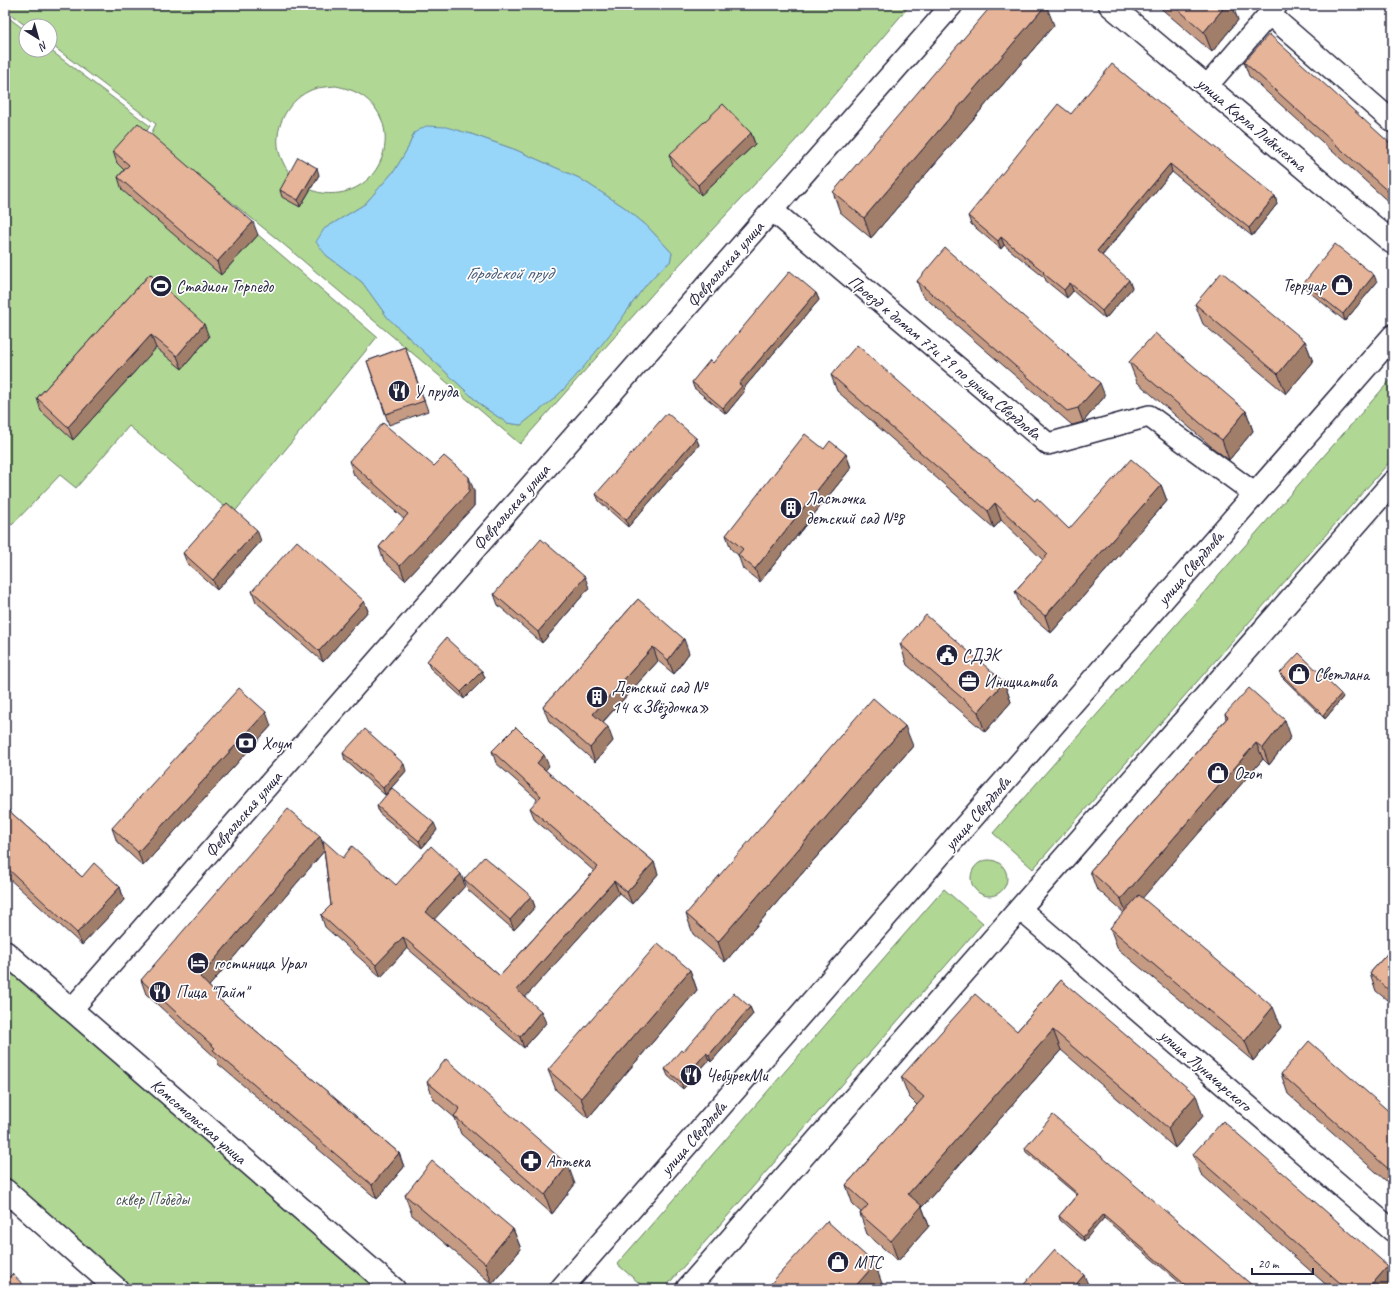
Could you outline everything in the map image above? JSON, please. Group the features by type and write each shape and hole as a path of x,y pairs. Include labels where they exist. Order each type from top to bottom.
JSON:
{"main road":[{"name":"улица Карла Либкнехта","path":"1110,5 1393,244"},
{"name":"улица Свердлова","path":"561,1289 1393,336"},
{"path":"687,1289 1393,482"},
{"name":"Комсомольская улица","path":"5,952 394,1289"},
{"path":"5,1190 117,1289"}],"street":[{"name":"Февральская улица","path":"72,1010 952,5"},
{"path":"1207,86 1273,10 1393,122"},
{"name":"Проезд к домам 77и 79 по улица Свердлова","path":"772,210 1048,444 1149,416 1255,494"},
{"name":"улица Луначарского","path":"1020,909 1393,1231"}],"green space":[{"path":"5,5 910,5 795,141 656,290 520,444 282,243 150,136 156,124 58,50 58,18 18,18 18,20 5,10","holes":["336,86 349,89 361,95 374,107 382,121 385,136 384,152 378,166 369,179 355,188 332,194 318,192 301,184 285,167 278,146 280,127 283,118 294,102 309,91 322,87","414,133 471,134 516,150 579,178 624,207 647,226 672,253 670,262 645,286 612,331 561,392 521,425 507,423 482,406 388,318 362,282 326,255 324,229 365,204 395,170 408,148"]},
{"name":"Стадион Торпедо","path":"5,15 18,25 18,58 58,58 58,56 150,126 143,136 377,337 233,514 129,426 76,488 60,475 12,525 5,519"},
{"path":"1393,377 1393,458 1033,869 993,833"},
{"path":"989,860 999,863 1004,868 1007,878 1004,888 999,893 989,896 979,893 974,888 971,878 974,868 979,863"},
{"path":"944,889 983,923 664,1289 646,1289 617,1264"},
{"name":"сквер Победы","path":"5,952 394,1289 117,1289 5,1190"}],"water":[{"name":"Городской пруд","path":"426,126 446,127 471,134 516,150 579,178 624,207 647,226 672,253 670,262 644,287 610,334 574,378 546,405 521,425 507,423 482,406 388,318 362,282 326,255 316,242 324,229 365,204 395,170 408,148 414,133"}],"building":[{"path":"992,5 1046,5 864,218 833,192"},
{"path":"1173,5 1226,5 1204,32"},
{"path":"1269,34 1393,146 1393,196 1244,62"},
{"path":"1112,64 1275,196 1249,228 1170,164 1097,251 1129,280 1102,311 1070,283 1064,290 1001,237 998,241 968,216 1058,104 1071,114"},
{"path":"723,104 751,133 698,185 669,155"},
{"path":"138,123 253,222 217,262 118,177 129,165 113,151"},
{"path":"298,157 317,168 298,200 280,190"},
{"name":"Терруар","path":"1335,244 1374,275 1343,314 1304,283"},
{"path":"945,248 1100,383 1078,408 1067,411 917,281"},
{"path":"790,271 816,293 739,384 742,386 723,408 692,382 710,360 713,363"},
{"path":"1222,272 1305,341 1278,374 1195,304"},
{"path":"150,274 204,324 177,356 151,335 68,427 37,398"},
{"path":"1155,333 1246,411 1222,440 1129,362"},
{"path":"857,345 1035,501 1037,498 1069,529 1131,459 1161,485 1045,616 1015,591 1048,554 995,503 988,511 831,375"},
{"name":"У пруда","path":"405,347 424,401 386,414 367,361"},
{"path":"667,413 696,438 626,520 596,494"},
{"path":"383,423 434,466 444,456 469,477 469,492 400,566 379,547 408,514 349,461"},
{"name":"Ласточка детский сад №8","path":"805,434 824,449 830,441 846,454 755,569 738,555 743,549 726,535"},
{"path":"227,503 257,530 213,580 183,553"},
{"path":"541,539 585,577 538,632 494,594"},
{"path":"297,541 364,601 319,651 252,591"},
{"name":"Детский сад № 14 «Звёздочка»","path":"638,599 684,639 668,660 653,647 593,714 608,727 590,748 543,707"},
{"path":"926,615 1004,682 978,712 900,644"},
{"path":"446,638 482,671 461,692 427,661"},
{"path":"1299,653 1341,694 1323,715 1280,673"},
{"path":"239,688 266,712 138,852 112,828"},
{"path":"1249,688 1285,720 1263,748 1256,743 1121,899 1090,871 1228,717 1225,714"},
{"path":"873,698 905,726 718,942 686,914"},
{"path":"516,727 544,755 537,763 654,862 627,892 614,881 517,990 541,1011 520,1037 403,937 376,965 321,915 331,905 323,840 343,858 352,846 396,885 431,846 461,874 426,912 500,976 598,867 530,808 541,796 492,751"},
{"path":"365,729 404,764 383,788 343,753"},
{"path":"392,788 434,823 419,841 377,806"},
{"path":"5,807 82,877 94,863 120,887 77,933 5,866"},
{"path":"288,809 320,836 200,977 220,998 219,999 399,1153 372,1185 213,1050 215,1048 141,980"},
{"path":"484,857 531,896 510,920 464,879"},
{"path":"1139,895 1273,1007 1245,1041 1110,928"},
{"path":"658,943 690,970 581,1098 548,1070"},
{"path":"1393,947 1393,994 1370,973"},
{"path":"1061,980 1196,1095 1168,1128 1053,1030 908,1194 922,1206 891,1241 860,1214 868,1205 846,1185 924,1097 901,1077 975,994 1017,1031"},
{"path":"734,993 750,1007 709,1055 706,1053 681,1082 665,1069 681,1050 683,1052"},
{"path":"1309,1041 1393,1115 1393,1173 1281,1074"},
{"path":"446,1059 568,1165 545,1195 454,1116 460,1109 427,1082"},
{"path":"1053,1115 1253,1286 1250,1289 1190,1289 1103,1214 1083,1237 1059,1216 1078,1194 1025,1148"},
{"path":"1223,1121 1388,1266 1368,1289 1347,1289 1193,1154"},
{"path":"432,1161 513,1229 485,1263 405,1195"},
{"path":"827,1221 875,1264 853,1289 766,1289"},
{"path":"1055,1249 1084,1275 1072,1289 1020,1289"},
{"path":"12,1274 28,1289 5,1289 5,1282"},
{"path":"759,1285 764,1289 756,1289"}],"place":[{"name":"Терруар","path":"1342,285"},
{"name":"Стадион Торпедо","path":"161,286"},
{"name":"У пруда","path":"399,391"},
{"name":"Ласточка детский сад №8","path":"791,508"},
{"name":"СДЭК","path":"947,655"},
{"name":"Светлана","path":"1299,674"},
{"name":"Инициатива","path":"969,681"},
{"name":"Детский сад № 14 «Звёздочка»","path":"597,697"},
{"name":"Хоум","path":"246,743"},
{"name":"Ozon","path":"1218,773"},
{"name":"гостиница Урал","path":"198,963"},
{"name":"Пица \"Тайм\"","path":"160,992"},
{"name":"ЧебурекМи","path":"691,1075"},
{"name":"Аптека","path":"531,1161"},
{"name":"МТС","path":"838,1262"}]}
